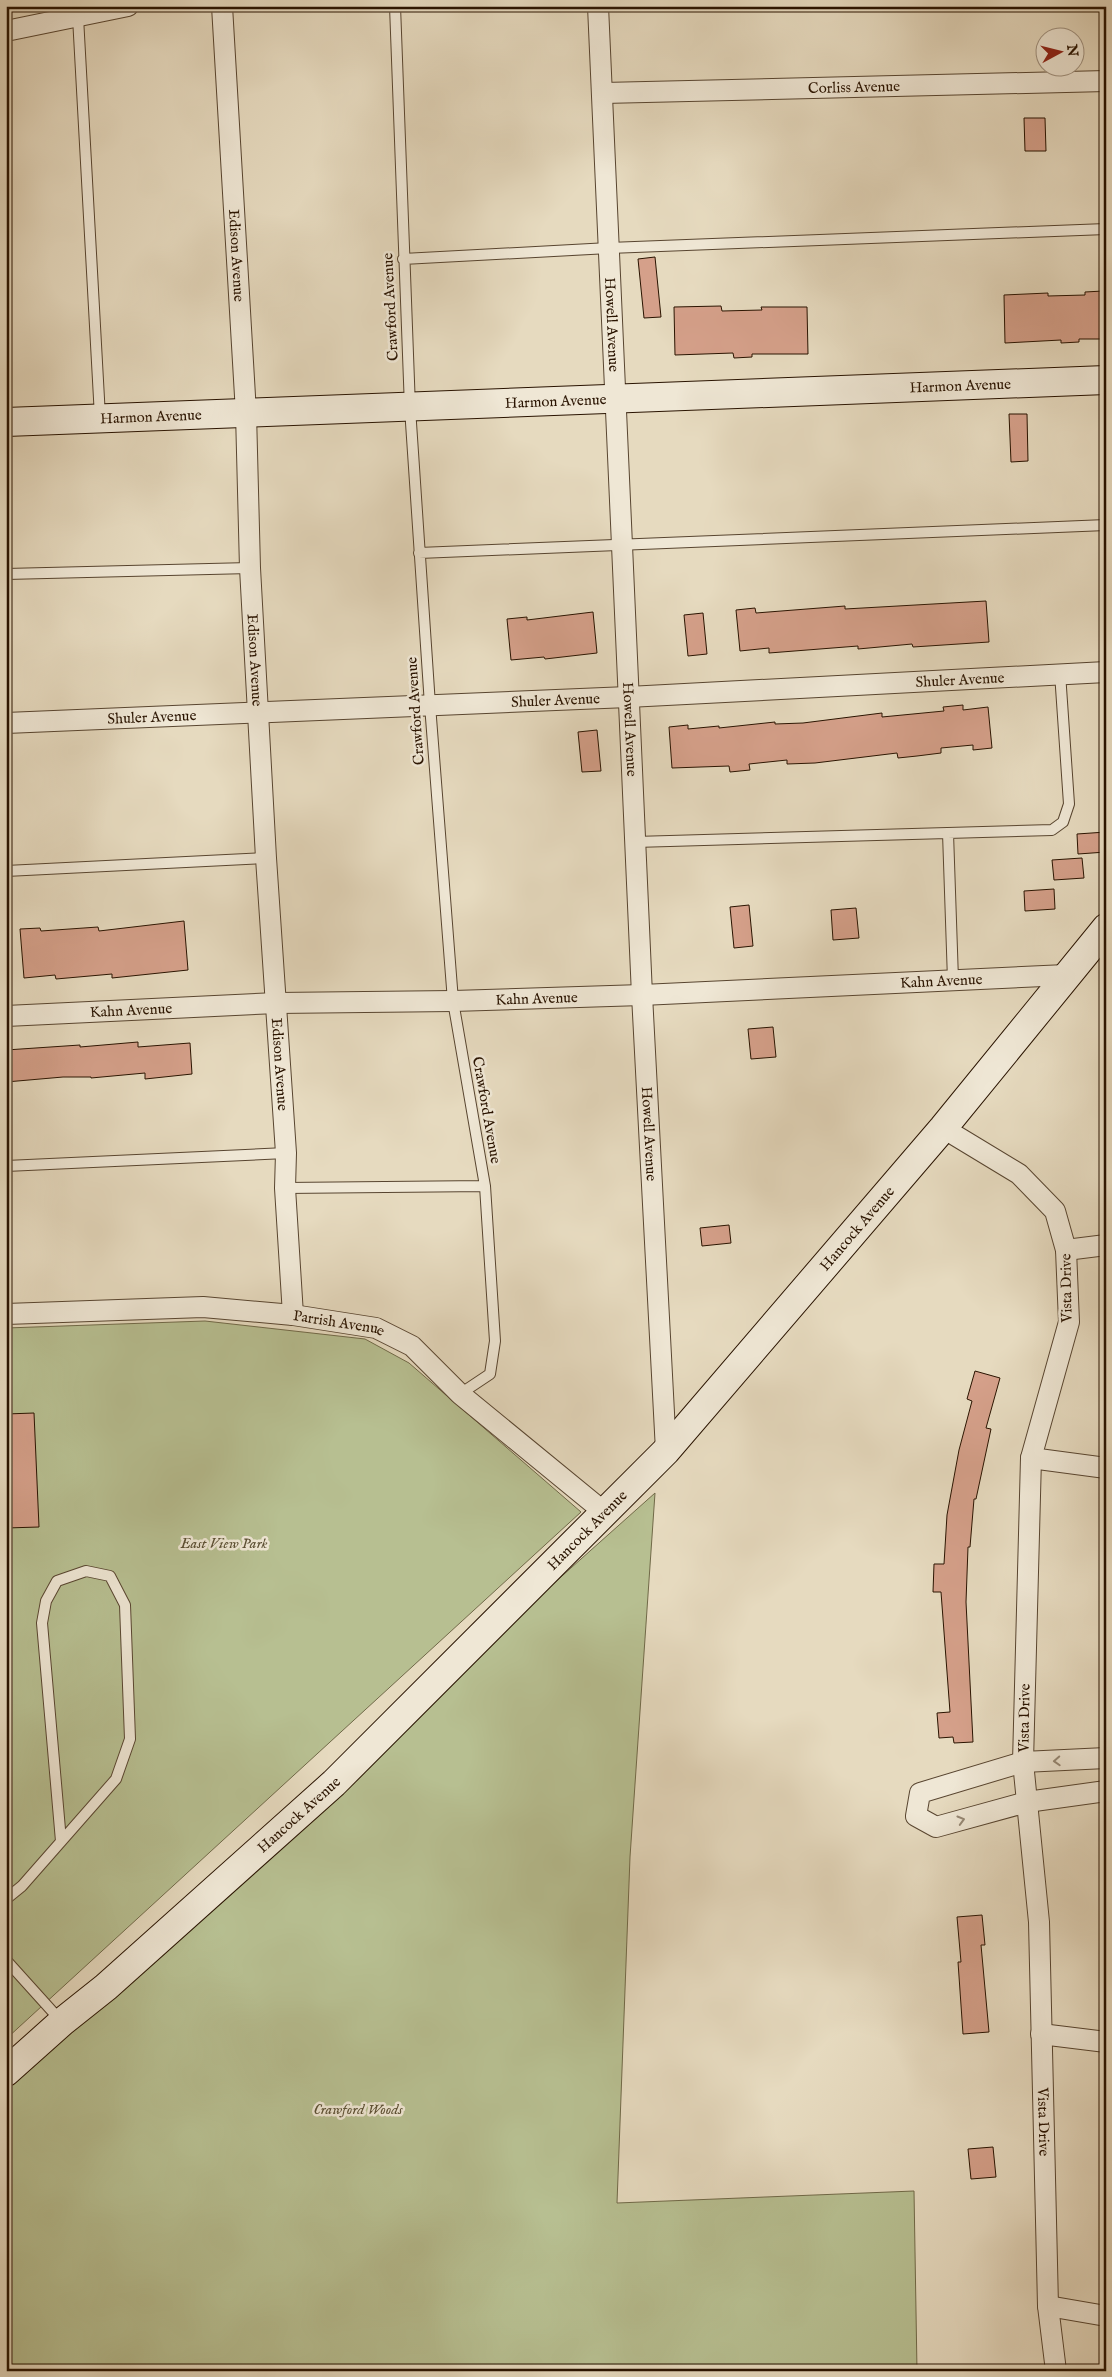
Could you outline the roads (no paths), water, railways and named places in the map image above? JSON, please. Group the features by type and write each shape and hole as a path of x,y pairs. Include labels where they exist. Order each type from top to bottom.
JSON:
{"street":[{"path":"6,32 128,6"},
{"name":"Edison Avenue","path":"222,6 246,413 250,568 260,713 266,858 278,1003 286,1153 285,1188 293,1314"},
{"name":"Howell Avenue","path":"598,6 642,995 666,1451"},
{"name":"Corliss Avenue","path":"603,93 1106,80"},
{"name":"Harmon Avenue","path":"6,422 1106,380"},
{"name":"Shuler Avenue","path":"6,722 628,697 1106,672"},
{"name":"Hancock Avenue","path":"6,2072 62,2022 106,1987 334,1783 666,1451 943,1128 1106,928"},
{"name":"Kahn Avenue","path":"6,1016 278,1003 453,1001 642,995 1066,975"},
{"name":"Vista Drive","path":"943,1128 1019,1174 1055,1211 1066,1250 1069,1322 1031,1458 1023,1762 1039,1922 1048,2306 1056,2371"},
{"path":"1066,1250 1106,1245"},
{"name":"Parrish Avenue","path":"6,1314 203,1307 293,1314 376,1328 412,1346 460,1394 604,1512"},
{"path":"1031,1458 1106,1468"},
{"path":"1106,1758 1023,1762 920,1793 916,1816 936,1827 1027,1802 1106,1791"},
{"path":"1041,2034 1106,2042"},
{"path":"1048,2306 1106,2316"}],"lane":[{"name":"Crawford Avenue","path":"395,6 410,408 430,705 453,1001 485,1186 495,1341 490,1374 460,1394"},
{"path":"78,16 100,418"},
{"path":"403,259 609,248 1106,229"},
{"path":"419,553 1106,525"},
{"path":"6,574 250,568"},
{"path":"636,842 1052,830 1063,822 1069,804 1060,673"},
{"path":"948,833 953,980"},
{"path":"6,871 266,858"},
{"path":"6,1166 286,1153"},
{"path":"285,1188 485,1186"},
{"path":"6,1899 22,1886 61,1842 116,1779 130,1739 125,1605 110,1576 86,1571 57,1581 46,1601 42,1623 61,1842"},
{"path":"6,1960 62,2022"}],"park label":[{"name":"East View Park","path":"224,1543"},
{"name":"Crawford Woods","path":"358,2109"}]}
